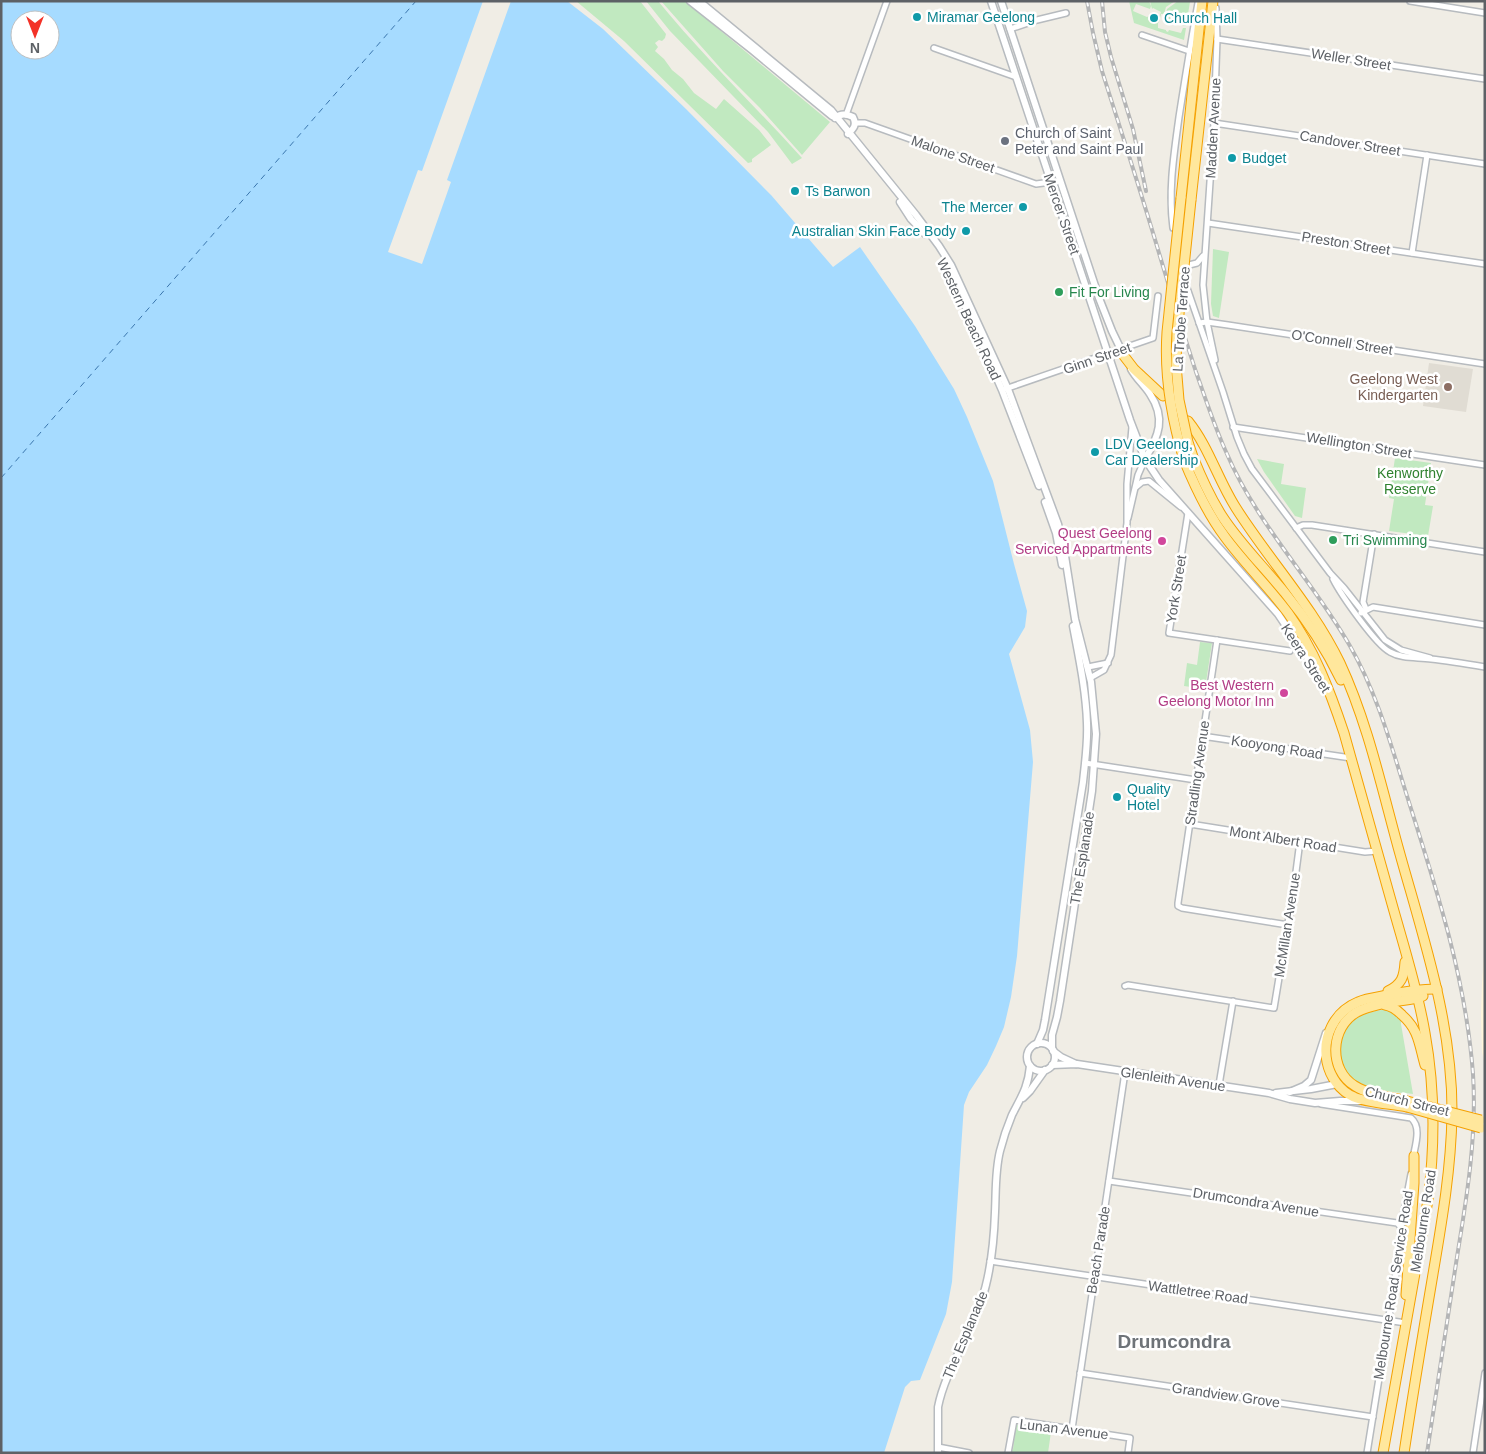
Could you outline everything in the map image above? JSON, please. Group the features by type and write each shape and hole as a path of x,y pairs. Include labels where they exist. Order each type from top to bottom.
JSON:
{"highway":[{"name":"La Trobe Terrace","path":"1200,1 1177,333 1176,364 1179,400 1186,434 1206,488 1223,517 1244,546 1299,611 1320,642 1340,678 1366,736"},
{"name":"La Trobe Terrace","path":"1215,1 1167,332 1167,382 1171,410 1184,460 1196,490 1209,514 1232,546 1287,612 1312,653 1324,682"},
{"path":"1122,353 1134,368 1163,396"},
{"path":"1188,422 1203,443 1228,496 1306,606 1325,637 1354,695 1437,989"},
{"name":"Keera Street","path":"1324,682 1336,710 1351,758 1416,994"},
{"path":"1370,998 1398,985 1404,970 1404,949"},
{"name":"Church Street","path":"1437,989 1356,1013 1346,1022 1336,1039 1335,1053 1338,1066 1346,1079 1353,1085 1368,1092 1483,1125"},
{"name":"Melbourne Road","path":"1404,1453 1442,1220 1451,1146 1452,1101 1449,1063 1437,989"},
{"name":"Church Street","path":"1407,1104 1384,1103 1348,1094 1337,1084 1329,1070 1326,1051 1329,1033 1339,1016 1350,1006 1370,998 1416,994"},
{"name":"Melbourne Road","path":"1383,1453 1431,1174 1432,1092 1426,1040 1416,994"},
{"path":"1382,1005 1395,1009 1414,1028 1432,1092"},
{"name":"Glenleith Avenue","path":"1337,1084 1353,1085"},
{"path":"1406,1323 1414,1156"}],"street":[{"name":"Western Beach Road","path":"690,1 835,117"},
{"name":"Western Beach Road","path":"698,1 821,101 916,215 945,255 1005,389 1058,524 1084,668"},
{"path":"846,114 888,1"},
{"name":"Mercer Street","path":"991,1 1132,427"},
{"name":"Mercer Street","path":"1001,1 1099,298 1122,353 1133,374 1152,398 1158,415 1158,435 1145,459"},
{"path":"1173,228 1170,197 1172,172 1189,50 1200,1"},
{"name":"Madden Avenue","path":"1215,1 1217,39 1214,123 1203,288 1207,322 1220,383"},
{"path":"1410,1 1485,13"},
{"path":"1453,8 1454,1"},
{"path":"1002,32 1037,20 1066,13"},
{"path":"1142,35 1189,50"},
{"name":"Weller Street","path":"1217,39 1485,79"},
{"path":"934,48 1016,78"},
{"path":"835,117 840,114 853,117 856,123 854,129 849,134"},
{"name":"Malone Street","path":"856,123 867,124 1036,184 1051,182"},
{"name":"Candover Street","path":"1214,123 1485,164"},
{"path":"1412,253 1427,155"},
{"path":"1051,182 1059,179"},
{"name":"Preston Street","path":"1208,222 1485,264"},
{"path":"1190,265 1199,262 1205,254"},
{"name":"Madden Avenue","path":"1187,288 1233,427 1252,469 1330,573 1339,590 1362,612 1382,637 1395,648"},
{"name":"Ginn Street","path":"1005,389 1108,355 1122,353 1153,338 1158,296"},
{"name":"O'Connell Street","path":"1199,323 1207,322 1485,364"},
{"path":"1082,677 1090,678 1103,672 1111,655 1127,523 1127,484 1132,427"},
{"name":"Keera Street","path":"1132,427 1145,459 1163,485 1278,614 1324,682"},
{"name":"Wellington Street","path":"1233,427 1485,465"},
{"path":"1127,523 1138,475 1145,459"},
{"path":"1136,488 1143,481 1150,482 1187,512"},
{"name":"York Street","path":"1187,512 1169,633 1290,651"},
{"path":"1296,528 1312,525 1485,552"},
{"path":"1374,534 1362,612 1375,607 1485,625"},
{"name":"Madden Avenue","path":"1362,612 1380,645 1393,654"},
{"name":"Stradling Avenue","path":"1217,640 1178,906 1288,925"},
{"path":"1430,658 1410,658 1393,654 1395,648 1430,658 1485,667"},
{"path":"1084,668 1108,663"},
{"name":"The Esplanade","path":"1037,1044 1045,1020 1085,763 1088,725 1082,677 1084,668"},
{"name":"The Esplanade","path":"1052,1050 1052,1036 1058,1017 1088,818 1094,765 1096,726 1090,678 1084,668"},
{"name":"Kooyong Road","path":"1202,736 1351,758"},
{"path":"1085,763 1196,780"},
{"name":"Mont Albert Road","path":"1190,824 1365,852 1377,851"},
{"name":"McMillan Avenue","path":"1233,1001 1274,1008 1300,842"},
{"path":"1125,986 1233,1001 1219,1085"},
{"path":"1316,1103 1312,1089 1313,1075 1322,1040 1339,1016"},
{"path":"1037,1044 1044,1044 1052,1050 1055,1058 1052,1065 1045,1070 1037,1070 1030,1066 1028,1062 1028,1053 1037,1044"},
{"name":"Glenleith Avenue","path":"1052,1050 1061,1057 1077,1064"},
{"name":"Glenleith Avenue","path":"1052,1065 1077,1064 1219,1085 1270,1093 1290,1099 1413,1119"},
{"name":"The Esplanade","path":"1021,1101 1028,1084 1030,1066"},
{"name":"The Esplanade","path":"938,1450 939,1400 986,1288 994,1222 997,1167 1006,1130 1013,1113 1045,1070"},
{"name":"Beach Parade","path":"1072,1429 1125,1072"},
{"path":"1290,1092 1307,1084 1313,1075"},
{"name":"Glenleith Avenue","path":"1270,1093 1290,1092 1337,1084"},
{"name":"Glenleith Avenue","path":"1316,1103 1340,1101 1384,1103"},
{"name":"Melbourne Road Service Road","path":"1367,1453 1402,1235 1401,1227 1418,1129 1413,1119"},
{"name":"Drumcondra Avenue","path":"1109,1181 1397,1224 1401,1227"},
{"name":"Wattletree Road","path":"990,1261 1406,1323"},
{"path":"1473,1453 1485,1372"},
{"name":"Grandview Grove","path":"1080,1373 1372,1417"},
{"name":"Lunan Avenue","path":"1008,1453 1014,1420 1130,1438 1128,1453"},
{"path":"938,1450 969,1453"}],"shaded area":[{"name":"Geelong West Kindergarten","path":"1429,363 1473,369 1466,412 1423,406"},
{"path":"1485,942 1485,1065 1482,1052 1481,1015"}],"green space":[{"path":"576,1 640,1 666,34 662,41 659,40 655,43 658,47 655,51 672,70 683,79 694,93 716,109 724,99 759,130 771,145 752,159 752,162 748,163 624,41"},
{"path":"646,1 658,1 802,158 792,164 768,132 670,31"},
{"path":"661,1 685,1 830,122 802,155 760,108 723,71"},
{"path":"1129,1 1149,1 1150,9 1136,4 1133,11 1147,17 1149,16 1148,20 1157,23 1161,12 1152,9 1150,1 1175,1 1166,7 1164,14 1161,14 1158,28 1168,32 1169,30 1181,33 1183,28 1186,28 1184,40 1134,23"},
{"path":"1178,1 1190,2 1186,26 1182,25 1183,20 1165,19 1167,9"},
{"path":"1213,249 1229,252 1219,318 1213,316 1211,304"},
{"name":"Kenworthy Reserve","path":"1395,458 1431,463 1425,505 1433,506 1428,536 1389,531 1394,499 1389,498"},
{"path":"1257,459 1284,464 1281,484 1306,488 1302,518 1295,516"},
{"path":"1200,642 1212,643 1205,689 1184,686 1187,663 1197,665"},
{"path":"1388,1009 1401,1017 1413,1094 1366,1087 1352,1078 1342,1062 1340,1043 1348,1026 1355,1019 1363,1015"},
{"path":"1019,1424 1026,1425 1027,1429 1051,1432 1048,1453 1010,1453 1013,1449 1015,1432 1013,1430"}],"water":[{"path":"1,1 567,1 603,29 686,109 771,195 833,267 860,247 915,326 954,389 993,481 1027,611 1025,627 1009,654 1030,730 1033,762 1017,956 1011,997 1004,1027 996,1046 987,1065 969,1092 964,1105 952,1282 946,1314 920,1380 911,1381 905,1387 884,1453 1,1453"}],"pier":[{"path":"483,1 511,1 447,180 451,182 422,264 388,252 418,170 422,171"}],"ferry route":[{"path":"1,478 416,1"}],"railway":[{"path":"1087,1 1102,71 1186,342 1215,424 1239,480 1269,528 1335,622 1360,664 1376,701 1429,864 1457,968 1464,1003 1473,1074 1474,1120 1464,1211 1427,1453"},
{"path":"1102,1 1105,32 1133,129 1146,191"}],"place":[{"name":"Miramar Geelong","path":"917,17"},
{"name":"Church Hall","path":"1154,18"},
{"name":"Church of Saint Peter and Saint Paul","path":"1005,141"},
{"name":"Budget","path":"1232,158"},
{"name":"Ts Barwon","path":"795,191"},
{"name":"The Mercer","path":"1023,207"},
{"name":"Australian Skin Face Body","path":"966,231"},
{"name":"Fit For Living","path":"1059,292"},
{"name":"Geelong West Kindergarten","path":"1448,387"},
{"name":"LDV Geelong, Car Dealership","path":"1095,452"},
{"name":"Tri Swimming","path":"1333,540"},
{"name":"Quest Geelong Serviced Appartments","path":"1162,541"},
{"name":"Best Western Geelong Motor Inn","path":"1284,693"},
{"name":"Quality Hotel","path":"1117,797"}],"district":[{"name":"Drumcondra","path":"1174,1341"}]}
